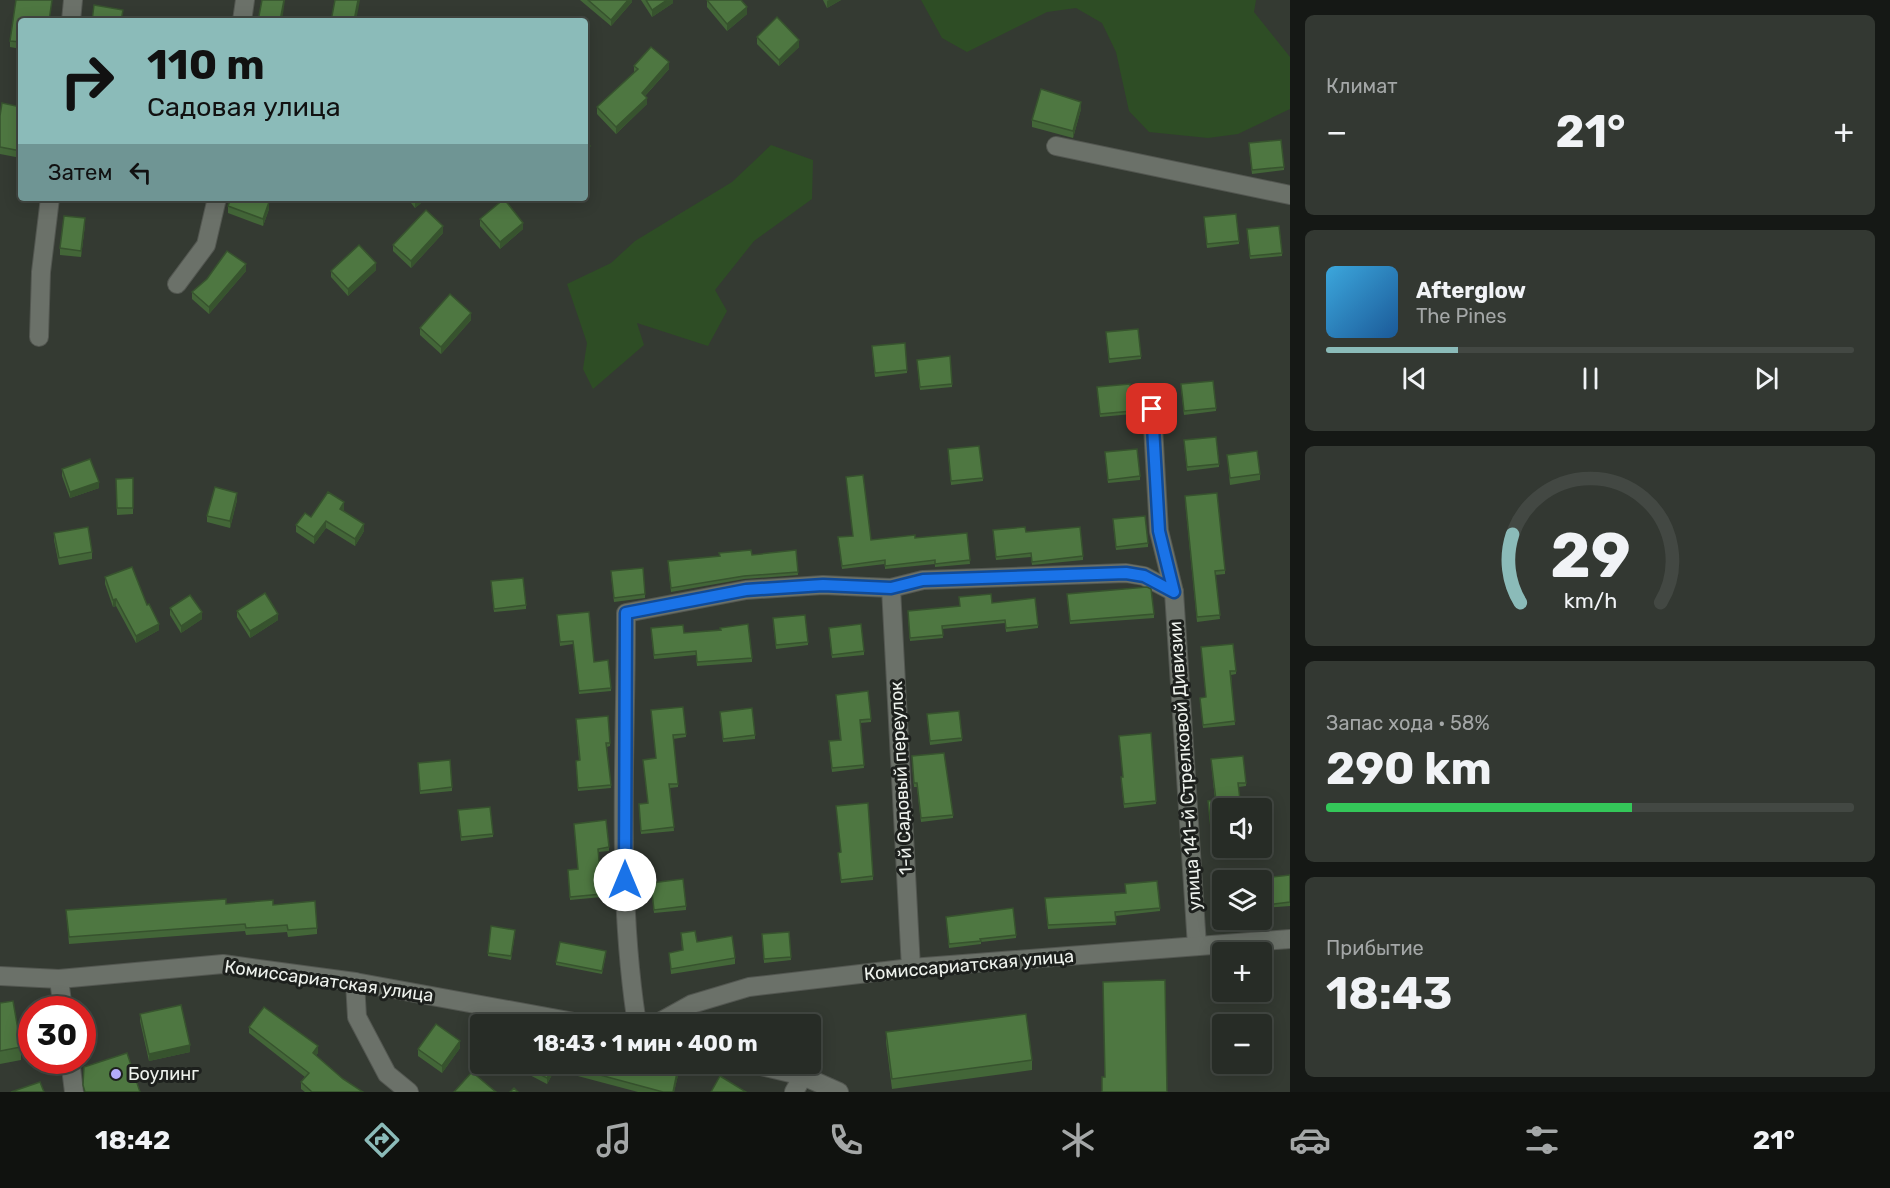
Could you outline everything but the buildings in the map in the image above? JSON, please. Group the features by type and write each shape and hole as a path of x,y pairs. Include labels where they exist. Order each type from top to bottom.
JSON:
{"street":[{"path":"71,18 73,0"},
{"path":"242,18 245,0"},
{"path":"1056,146 1290,195"},
{"path":"39,337 41,272 50,201"},
{"path":"177,284 206,245 216,201"},
{"name":"улица 141-й Стрелковой Дивизии","path":"1152,409 1159,531 1174,592 1197,946"},
{"path":"635,1014 630,983 625,880 626,613 746,590 823,585 891,588 923,580 1126,573 1144,576 1174,592"},
{"name":"1-й Садовый переулок","path":"891,588 911,968"},
{"name":"Комиссариатская улица","path":"674,1014 692,1004 749,987 911,968 1290,939"},
{"name":"Комиссариатская улица","path":"0,976 59,979 223,964 355,982 530,1014"},
{"path":"59,979 61,996"},
{"path":"355,982 357,1017 387,1074 409,1092"},
{"path":"72,1074 74,1092"},
{"path":"795,1074 839,1092"},
{"path":"794,1092 803,1076"}],"green space":[{"path":"921,0 1256,0 1254,12 1290,57 1290,109 1238,134 1208,138 1149,132 1129,111 1116,52 1102,23 1076,8 1047,12 967,52 942,38"},
{"path":"771,145 813,160 812,199 754,241 715,290 727,311 708,346 637,323 644,345 593,389 583,369 587,343 567,284 611,263 635,241 732,182"}],"place":[{"name":"Боулинг","path":"116,1074"}],"route":[{"path":"625,880 626,613 746,590 823,585 891,588 923,580 1126,573 1144,576 1174,592 1159,531 1152,409"}]}
